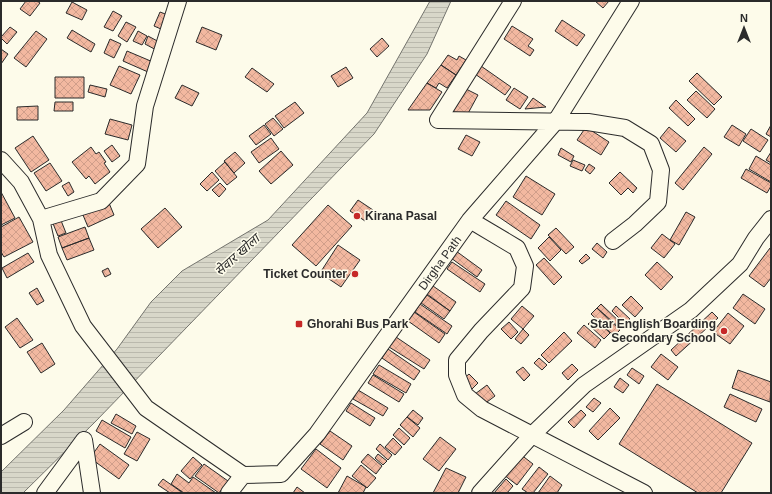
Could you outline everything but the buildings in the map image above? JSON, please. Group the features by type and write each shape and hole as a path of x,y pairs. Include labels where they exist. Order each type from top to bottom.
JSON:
{"street":[{"path":"41,219 101,201 137,164 145,106 178,1"},
{"path":"513,1 438,120 588,122 626,128 651,144 661,170 658,202 635,224 613,240"},
{"name":"Dirgha Path","path":"243,475 281,474 316,434 470,220 556,121 631,1"},
{"path":"1,160 21,182 41,219 49,255 83,326 146,408 243,475 229,493"},
{"path":"470,220 517,248 525,266 522,288 481,331 457,360 457,375 465,395 482,409 637,491"},
{"path":"480,493 532,435 584,385 691,310 740,264 756,238 771,220"},
{"path":"1,436 24,422"},
{"path":"45,493 84,440 92,493"}],"water":[{"name":"सेवार खोला","path":"430,1 451,1 427,54 374,134 95,422 23,493 1,493 1,472 64,410 117,349 151,302 182,271 268,220 367,113"}],"place":[{"name":"Kirana Pasal","path":"357,216"},
{"name":"Ticket Counter","path":"355,274"},
{"name":"Ghorahi Bus Park","path":"299,324"},
{"name":"Star English Boarding Secondary School","path":"724,331"}]}
